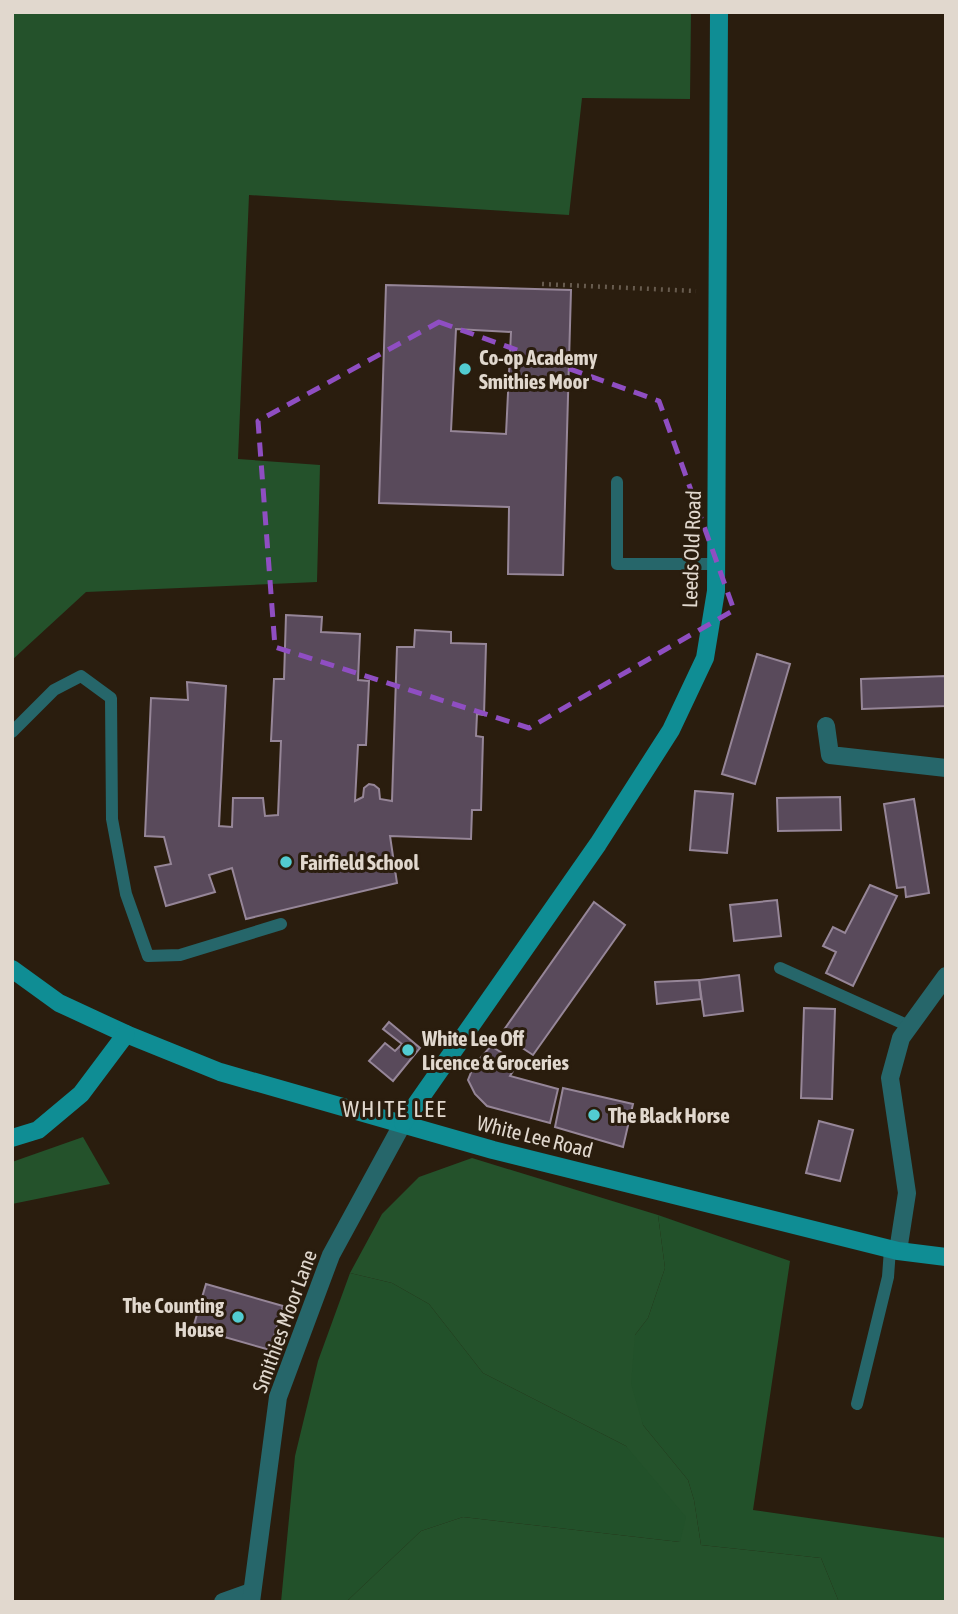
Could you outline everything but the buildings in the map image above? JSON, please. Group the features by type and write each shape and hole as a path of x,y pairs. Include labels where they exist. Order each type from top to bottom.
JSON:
{"street":[{"name":"Leeds Old Road","path":"403,1123 598,844 671,730 705,658 716,591 719,12"},
{"path":"826,726 830,755 946,768"},
{"name":"White Lee Road","path":"12,969 59,1003 126,1034 220,1072 494,1150 894,1250 946,1257"},
{"path":"894,1250 907,1192 890,1079 901,1038 946,976"},
{"path":"12,1138 38,1130 81,1094 126,1034"},
{"name":"Smithies Moor Lane","path":"223,1602 251,1597 278,1397 331,1255 403,1123"}],"lane":[{"path":"617,482 617,564 716,564"},
{"path":"12,732 54,690 82,676 111,698 112,819 126,894 148,956 180,955 281,924"},
{"path":"780,968 909,1026"},
{"path":"857,1404 894,1250"}],"path":[{"path":"542,284 718,292"}],"highlighted area":[{"path":"439,322 659,401 734,610 529,728 275,647 258,421"}],"green space":[{"path":"12,12 691,12 690,99 582,98 569,215 249,195 238,459 320,465 317,582 86,592 12,660"},
{"path":"83,1137 110,1184 12,1204 12,1162"},
{"path":"472,1158 658,1215 665,1268 648,1318 635,1335 643,1425 688,1480 701,1545 821,1558 839,1602 346,1602 421,1531 463,1517 680,1542 626,1446 483,1373 429,1304 392,1283 350,1273 382,1214 419,1177"},
{"path":"658,1215 790,1261 753,1510 946,1538 946,1602 839,1602 821,1558 701,1545 688,1480 643,1425 631,1384 635,1335 648,1318 665,1268"},
{"path":"350,1273 392,1283 429,1304 483,1373 626,1446 686,1517 680,1542 463,1517 421,1531 346,1602 281,1602 295,1456 318,1361"}],"place":[{"name":"Co-op Academy Smithies Moor","path":"465,369"},
{"name":"Fairfield School","path":"286,862"},
{"name":"White Lee Off Licence & Groceries","path":"408,1050"},
{"name":"The Black Horse","path":"594,1115"},
{"name":"The Counting House","path":"238,1317"}],"district":[{"name":"WHITE LEE","path":"395,1109"}]}
